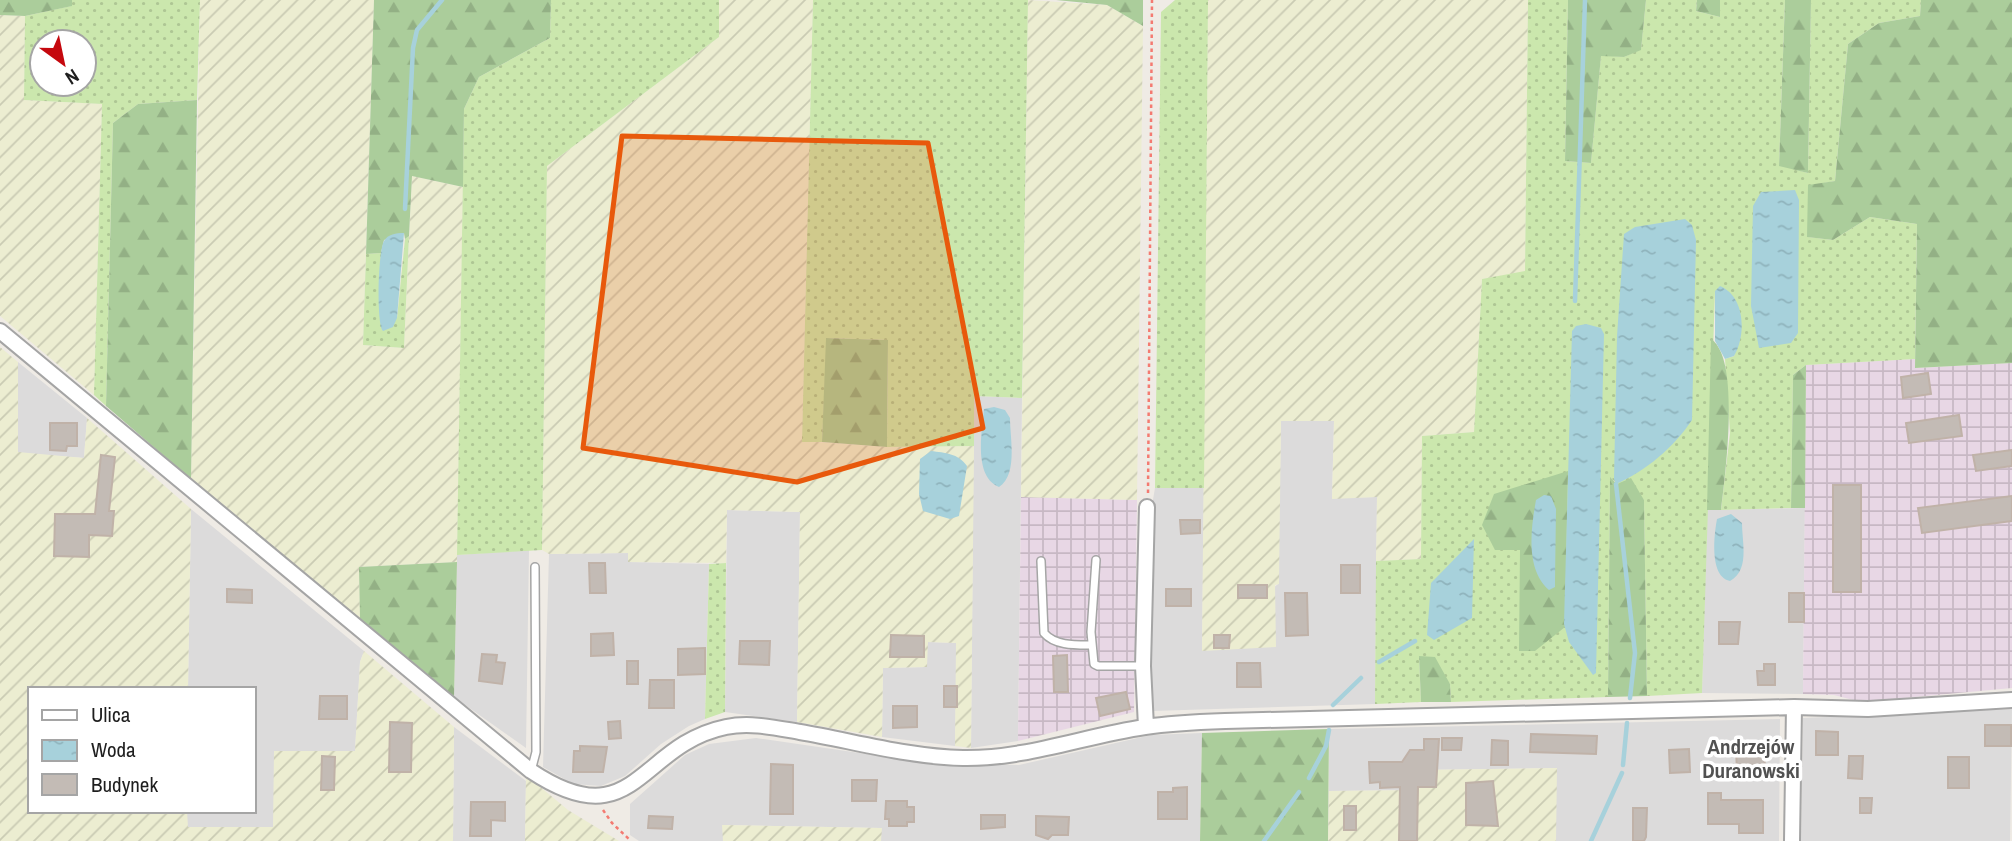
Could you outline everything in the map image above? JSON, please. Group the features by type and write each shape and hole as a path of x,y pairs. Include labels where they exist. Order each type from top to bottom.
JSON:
{"street":[{"path":"0,331 531,771 562,790 597,797 631,785 705,731 736,725 764,726 965,758 1041,751 1146,726 1366,716 1794,707 1868,709 2012,700"},
{"path":"1146,726 1143,666 1147,507"},
{"path":"1791,841 1794,707"}],"lane":[{"path":"1096,560 1092,645 1094,664 1143,666"},
{"path":"1041,561 1044,634 1061,643 1092,645"},
{"path":"531,771 536,752 535,567"}],"path":[{"path":"1147,507 1152,0"},
{"path":"597,797 612,824 632,841"}],"highlighted area":[{"path":"622,136 928,143 983,428 797,482 583,448"}],"shaded area":[{"path":"1915,359 1916,368 2012,363 2012,688 1861,702 1834,695 1803,694 1806,365"},
{"path":"18,362 87,418 84,458 18,453"},
{"path":"974,396 1022,398 1018,741 971,748"},
{"path":"1281,421 1334,421 1332,498 1377,497 1375,704 1152,711 1151,511 1155,488 1204,488 1202,651 1278,584"},
{"path":"1021,497 1137,500 1134,712 1018,741"},
{"path":"1805,508 1803,694 1702,693 1707,510"},
{"path":"191,509 364,651 360,662 355,751 275,751 274,827 187,827 187,813 256,813 256,687 188,687"},
{"path":"727,510 800,512 797,722 725,712"},
{"path":"529,550 526,748 454,697 457,555"},
{"path":"629,553 629,562 709,564 705,719 661,744 625,776 601,786 573,784 543,767 549,554"},
{"path":"927,642 957,643 955,746 882,737 883,668 927,667"},
{"path":"2012,709 2010,841 1801,841 1803,718"},
{"path":"1780,719 1779,841 1556,841 1556,768 1419,770 1419,790 1329,791 1329,729"},
{"path":"454,727 526,781 525,841 453,841"},
{"path":"1202,733 1200,841 881,841 881,828 723,825 723,841 639,841 630,835 630,804 685,755 709,744 756,738 928,763 1019,765 1151,735"}],"green space":[{"path":"0,0 72,0 72,6 25,16 0,15"},
{"path":"72,0 200,0 197,100 138,104 113,123 106,406 94,395 102,104 24,100 25,16 71,6"},
{"path":"200,0 374,0 363,345 404,348 412,176 463,187 457,562 359,567 360,619 191,479"},
{"path":"374,0 551,0 550,38 479,77 464,109 463,187 412,176 409,236 405,239 404,233 384,240 381,253 366,254"},
{"path":"551,0 719,0 719,37 547,166 542,550 457,555 464,109 479,77 550,38"},
{"path":"719,0 813,0 802,441 887,447 974,446 971,748 955,746 956,643 928,642 927,667 883,668 882,737 797,722 800,512 727,510 726,563 628,562 628,553 549,554 542,550 547,166 719,37"},
{"path":"813,0 1028,0 1022,398 974,396 974,446 887,447 888,340 827,338 822,442 802,442"},
{"path":"1028,0 1107,5 1143,26 1137,500 1021,497"},
{"path":"1056,0 1143,0 1143,26 1107,5"},
{"path":"1175,0 1208,0 1204,488 1155,488 1161,12"},
{"path":"1208,0 1528,0 1525,272 1482,279 1474,432 1422,436 1421,559 1376,561 1377,497 1332,499 1334,421 1281,421 1279,584 1275,585 1276,647 1202,651"},
{"path":"1528,0 1568,0 1565,161 1591,163 1601,55 1624,57 1641,49 1646,0 1697,0 1696,11 1720,17 1720,0 1785,0 1779,165 1808,173 1811,0 1921,0 1920,16 1879,23 1848,44 1835,181 1808,186 1808,237 1833,240 1870,217 1917,224 1915,359 1806,365 1793,375 1791,508 1721,510 1730,433 1725,359 1734,356 1739,337 1715,291 1702,693 1647,696 1644,500 1610,478 1608,697 1451,702 1450,684 1419,656 1421,702 1375,704 1376,561 1421,559 1422,436 1474,432 1482,279 1525,271"},
{"path":"1568,0 1646,0 1641,50 1624,57 1601,56 1591,163 1565,161"},
{"path":"1697,0 1720,0 1720,17 1696,11"},
{"path":"1785,0 1811,0 1808,173 1779,166"},
{"path":"1921,0 2012,0 2012,363 1915,368 1917,224 1870,217 1833,240 1807,237 1808,185 1835,181 1848,44 1879,23 1920,16"},
{"path":"0,15 25,16 24,100 102,104 94,395 0,316"},
{"path":"197,100 191,479 106,406 113,123 138,104"},
{"path":"409,236 404,348 363,345 366,254 381,253 381,279 397,318 405,239"},
{"path":"826,338 888,340 887,447 822,442"},
{"path":"1711,339 1720,350 1726,369 1728,392 1728,446 1721,510 1707,510"},
{"path":"0,347 18,362 18,452 84,458 87,418 191,509 188,687 28,687 28,813 187,813 188,827 273,827 274,751 355,751 360,662 364,651 454,727 453,841 0,841"},
{"path":"1806,365 1805,508 1791,508 1793,375"},
{"path":"1568,471 1565,627 1535,651 1519,651 1520,550 1495,550 1482,525 1494,494"},
{"path":"1610,477 1617,484 1631,478 1644,500 1647,696 1608,697"},
{"path":"457,562 454,697 360,619 359,567"},
{"path":"726,563 725,712 705,719 709,564"},
{"path":"1419,656 1435,657 1450,684 1451,702 1421,702"},
{"path":"1329,729 1328,841 1200,841 1202,733"},
{"path":"1557,768 1556,841 1328,841 1329,791 1418,790 1419,770"},
{"path":"526,775 568,810 619,841 525,841"},
{"path":"722,825 882,828 881,841 723,841"}],"water":[{"path":"1795,190 1799,200 1798,333 1791,343 1759,348 1751,306 1753,206 1761,192"},
{"path":"1685,219 1692,225 1696,240 1692,420 1658,457 1638,473 1616,484 1617,336 1624,234 1635,227"},
{"path":"404,233 397,318 393,327 383,331 379,302 382,247 388,237"},
{"path":"1720,286 1729,291 1735,299 1742,328 1734,356 1725,359 1715,341 1715,291"},
{"path":"1586,324 1601,328 1604,334 1596,673 1593,675 1569,642 1564,624 1572,331 1576,326"},
{"path":"994,407 1005,410 1010,418 1012,445 1009,474 999,487 985,473 981,452 984,409"},
{"path":"931,451 955,456 967,466 959,516 950,519 923,511 919,494 920,459"},
{"path":"1544,495 1551,496 1556,509 1555,587 1549,590 1536,571 1532,548 1536,500"},
{"path":"1731,514 1742,523 1744,555 1740,570 1730,581 1723,578 1719,572 1714,545 1717,519"},
{"path":"1474,539 1472,618 1434,640 1427,635 1431,583"}],"building":[{"path":"1928,373 1931,394 1903,398 1901,377"},
{"path":"1959,415 1962,436 1909,443 1906,423"},
{"path":"50,423 77,423 77,446 67,446 66,451 50,450"},
{"path":"2012,450 2012,466 1976,471 1973,455"},
{"path":"101,455 115,457 109,511 114,511 112,536 89,535 89,557 54,556 55,514 95,514"},
{"path":"1833,485 1861,485 1861,592 1833,592"},
{"path":"2012,496 2012,521 1922,533 1918,508"},
{"path":"1180,520 1200,520 1200,533 1181,534"},
{"path":"589,563 605,563 606,593 590,593"},
{"path":"1341,565 1360,565 1360,593 1341,593"},
{"path":"1238,585 1267,585 1267,598 1238,598"},
{"path":"227,589 252,590 252,603 227,602"},
{"path":"1166,589 1191,589 1191,606 1166,606"},
{"path":"1285,593 1307,593 1308,635 1286,636"},
{"path":"1789,593 1804,593 1804,622 1789,622"},
{"path":"1719,622 1740,622 1738,644 1719,644"},
{"path":"613,633 614,655 591,656 591,634"},
{"path":"891,635 924,636 924,657 890,657"},
{"path":"1214,635 1230,635 1229,648 1214,648"},
{"path":"740,641 770,641 769,665 739,664"},
{"path":"705,648 705,674 678,675 678,649"},
{"path":"482,654 497,655 496,662 505,663 502,684 479,681"},
{"path":"1067,655 1068,692 1054,692 1053,656"},
{"path":"627,661 638,661 638,684 627,684"},
{"path":"1237,663 1260,663 1261,687 1237,687"},
{"path":"1764,664 1775,664 1775,685 1758,685 1757,671 1764,671"},
{"path":"650,680 674,680 674,708 649,708"},
{"path":"944,686 957,686 957,707 944,707"},
{"path":"1126,692 1130,709 1100,716 1096,698"},
{"path":"320,696 347,696 347,719 319,719"},
{"path":"893,706 917,706 917,727 893,728"},
{"path":"620,721 621,738 609,739 608,722"},
{"path":"390,722 412,723 411,772 389,772"},
{"path":"1985,725 2011,725 2011,746 1985,746"},
{"path":"1816,731 1838,732 1838,755 1816,755"},
{"path":"1531,734 1597,736 1596,754 1530,752"},
{"path":"1442,738 1462,738 1461,750 1442,750"},
{"path":"1424,739 1439,739 1436,787 1418,787 1417,841 1399,841 1400,787 1380,788 1380,782 1370,783 1369,762 1402,762 1410,750 1424,750"},
{"path":"1492,740 1508,741 1508,765 1491,765"},
{"path":"580,746 607,747 603,772 573,772 574,751 580,751"},
{"path":"1764,748 1765,770 1737,772 1736,749"},
{"path":"1689,749 1690,772 1670,773 1669,750"},
{"path":"322,756 335,757 334,790 321,790"},
{"path":"1849,756 1863,756 1862,779 1848,778"},
{"path":"1948,757 1969,757 1969,788 1948,788"},
{"path":"771,764 793,765 793,814 770,814"},
{"path":"852,780 877,780 876,801 852,801"},
{"path":"1493,781 1498,826 1466,825 1466,783"},
{"path":"1187,787 1187,819 1158,819 1158,792 1173,792 1173,788"},
{"path":"1708,793 1721,793 1721,800 1763,800 1763,833 1739,833 1739,824 1708,824"},
{"path":"1860,798 1872,798 1871,813 1860,813"},
{"path":"886,801 907,801 907,807 914,807 914,822 907,822 907,826 889,826 889,819 885,819"},
{"path":"471,802 505,802 505,821 491,820 491,836 470,836"},
{"path":"1344,806 1356,806 1356,830 1344,830"},
{"path":"1633,808 1647,808 1644,841 1633,841"},
{"path":"981,815 1005,815 1005,827 981,829"},
{"path":"649,816 673,817 672,829 648,828"},
{"path":"1036,816 1069,817 1068,835 1052,835 1048,839 1036,835"}],"waterway":[{"path":"405,209 413,48 417,30 442,0"},
{"path":"1575,301 1585,0"},
{"path":"1616,484 1635,653 1630,698"},
{"path":"1379,662 1415,641"},
{"path":"1333,705 1361,678"},
{"path":"1623,765 1627,723"},
{"path":"1309,778 1326,746 1329,730"},
{"path":"1591,841 1622,773"},
{"path":"1264,841 1299,792"}],"district":[{"name":"Andrzejów Duranowski","path":"1751,758"}]}
